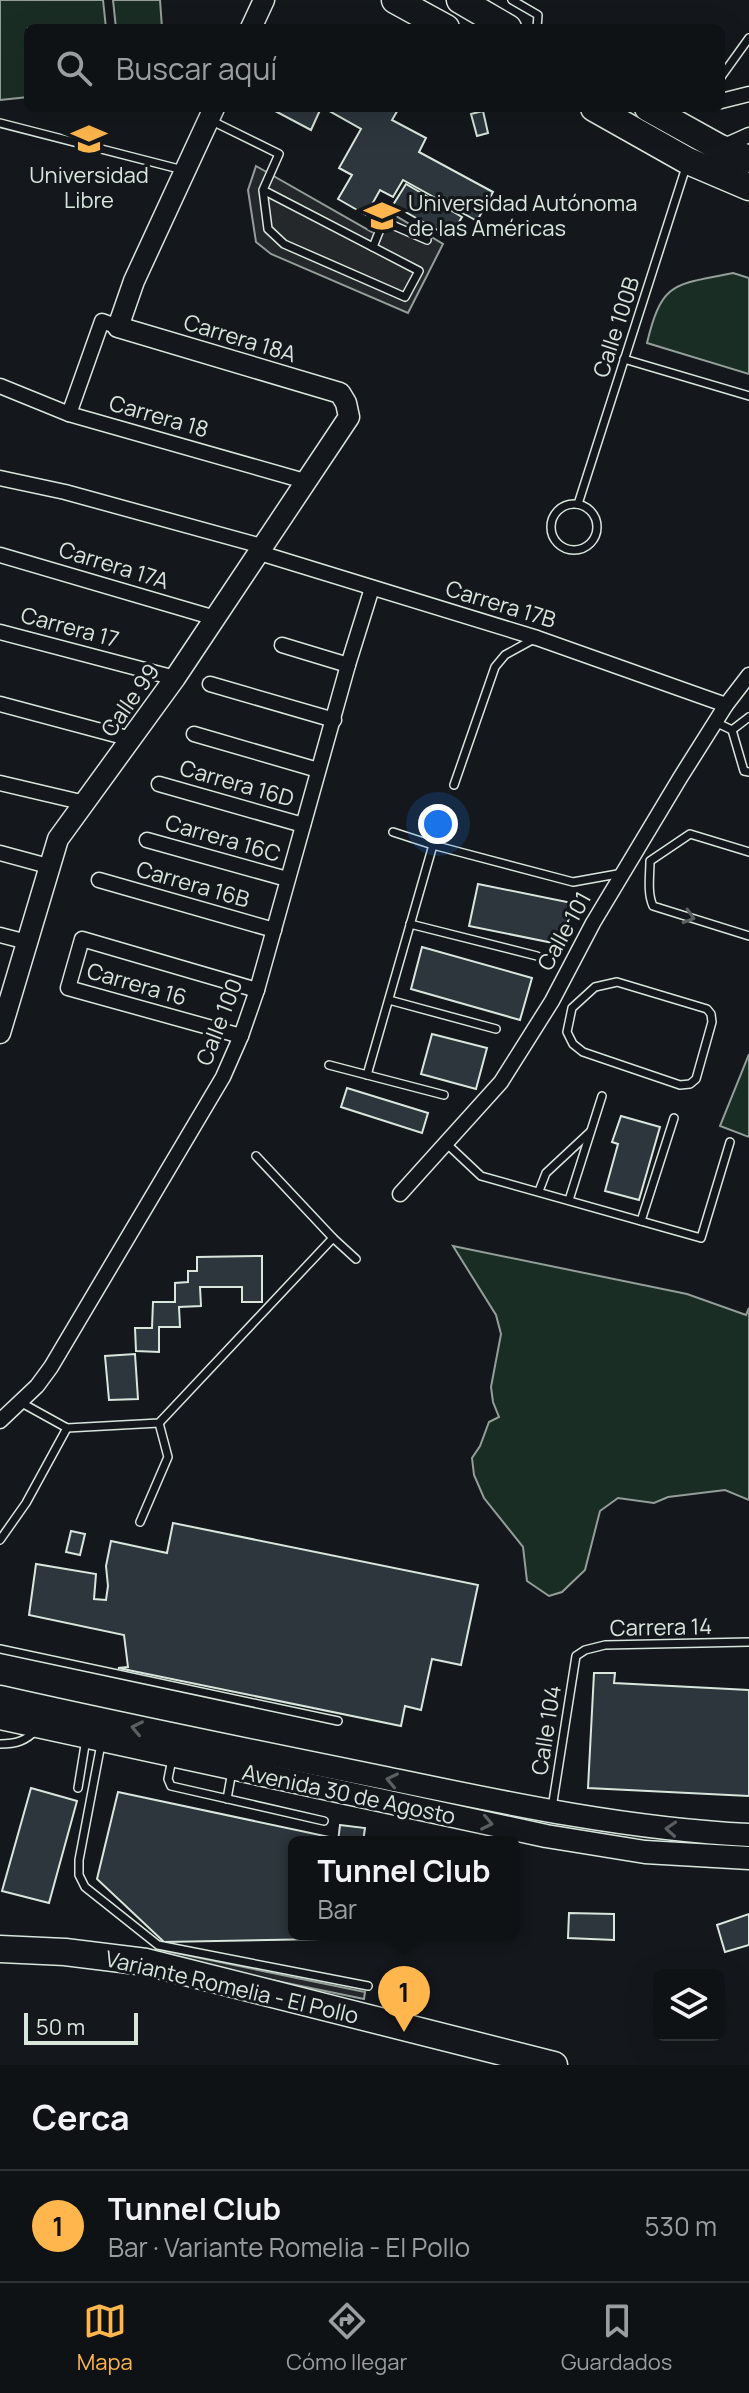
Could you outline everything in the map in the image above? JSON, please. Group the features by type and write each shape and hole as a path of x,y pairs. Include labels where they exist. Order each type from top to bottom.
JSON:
{"highway":[{"path":"395,0 439,24"},
{"path":"460,0 501,24"},
{"path":"601,112 688,161 749,187"},
{"path":"655,112 720,148 749,159"},
{"path":"688,161 720,148"},
{"name":"Variante Romelia - El Pollo","path":"0,1949 65,1952 146,1962 554,2065"}],"main road":[{"name":"Avenida 30 de Agosto","path":"0,1697 139,1728 649,1828 749,1835"},
{"name":"Avenida 30 de Agosto","path":"0,1718 546,1836 645,1852 749,1858"}],"street":[{"path":"253,24 264,0"},
{"path":"725,100 749,94"},
{"path":"69,414 212,114"},
{"path":"720,148 749,135"},
{"name":"Carrera 18A","path":"110,324 340,393 349,417"},
{"name":"Carrera 18","path":"0,386 69,414 308,482"},
{"name":"Calle 99","path":"0,1033 58,839 175,678 349,417"},
{"name":"Carrera 17B","path":"0,478 65,492 262,550 372,588 537,638 726,705"},
{"name":"Carrera 17A","path":"0,555 215,618"},
{"name":"Calle 100","path":"0,1421 37,1386 66,1342 223,1077 257,990 372,588"},
{"name":"Carrera 17","path":"0,632 175,678"},
{"path":"282,645 348,665"},
{"name":"Calle 101","path":"400,1194 501,1082 552,1001 623,873 715,722 749,675"},
{"path":"210,684 334,720"},
{"path":"0,704 131,739"},
{"path":"194,734 318,770"},
{"path":"0,783 85,803"},
{"name":"Carrera 16D","path":"159,784 303,825"},
{"name":"Carrera 16C","path":"147,840 287,879"},
{"path":"0,853 48,866"},
{"name":"Carrera 16B","path":"99,880 274,930"},
{"path":"0,935 27,942"},
{"name":"Carrera 16","path":"241,1036 68,988 82,939 257,990"}],"lane":[{"path":"512,0 538,15 537,24"},
{"path":"725,71 749,38"},
{"path":"212,114 279,154 263,190 268,229 284,244 405,297 419,271 263,190"},
{"path":"0,123 185,170"},
{"name":"Calle 100B","path":"578,504 688,161"},
{"path":"373,247 381,227 390,224 427,240"},
{"path":"624,359 749,396"},
{"path":"568,504 578,504 588,508 595,516 598,527 596,537 589,546 568,550 553,539 550,528 552,518 558,509 568,504"},
{"path":"454,785 495,667 505,655 537,638"},
{"path":"732,730 749,717"},
{"path":"715,722 732,730 744,771 749,772"},
{"path":"393,832 573,882 623,873"},
{"path":"650,861 690,834 749,852"},
{"path":"367,1075 433,845"},
{"path":"634,855 650,861"},
{"path":"650,861 650,899 653,906 749,936"},
{"path":"410,924 537,956"},
{"path":"617,982 707,1009 712,1022 696,1079 690,1084 680,1085 583,1052 573,1044 567,1032 572,1008 595,987 617,982"},
{"path":"389,1000 496,1029"},
{"path":"552,1001 572,1008"},
{"path":"329,1065 444,1095"},
{"path":"569,1200 602,1096"},
{"path":"641,1221 674,1118"},
{"path":"539,1191 546,1173 592,1130"},
{"path":"447,1144 481,1176 701,1238 730,1142"},
{"path":"256,1156 356,1259"},
{"path":"20,1402 67,1428 159,1423 333,1238"},
{"path":"140,1522 168,1457 159,1423"},
{"path":"0,1540 26,1503 67,1428"},
{"name":"Carrera 14","path":"576,1656 585,1650 605,1645 749,1642"},
{"path":"0,1649 338,1721"},
{"name":"Calle 104","path":"552,1810 576,1656"},
{"path":"0,1744 17,1743 30,1737 38,1727"},
{"path":"78,1788 94,1740"},
{"path":"94,1740 79,1860 79,1875 85,1887 158,1945 368,1986"},
{"path":"173,1756 168,1779 171,1786 324,1821"},
{"path":"227,1799 233,1769"}],"green space":[{"path":"0,0 103,0 106,24 24,24 24,97 0,100"},
{"path":"113,0 160,0 162,24 116,24"},
{"path":"733,273 749,278 749,374 647,343 659,307 674,289 697,280"},
{"path":"749,1054 749,1137 720,1126"},
{"path":"453,1246 687,1294 746,1315 749,1308 749,1500 725,1490 668,1497 654,1503 618,1498 600,1511 585,1570 562,1592 549,1596 527,1581 523,1547 484,1498 474,1475 472,1458 489,1422 499,1417 491,1387 501,1334 496,1315"}],"shaded area":[{"path":"256,166 372,232 384,209 443,244 408,313 271,254 256,242 248,190"},
{"path":"156,1949 365,1992 364,1999 155,1956"}],"building":[{"path":"277,112 319,112 311,130"},
{"path":"331,112 397,112 392,120 426,138 419,152 493,192 477,221 403,180 393,197 380,190 366,215 338,199 352,175 339,168 361,129"},
{"path":"483,112 488,133 477,136 471,114"},
{"path":"406,184 462,217 450,237 393,205"},
{"path":"478,884 572,903 563,945 469,926"},
{"path":"422,947 532,978 520,1020 411,989"},
{"path":"432,1034 487,1048 476,1089 421,1074"},
{"path":"347,1088 428,1113 422,1133 341,1107"},
{"path":"621,1116 660,1127 639,1200 605,1191 618,1144 612,1142"},
{"path":"262,1256 262,1302 242,1302 242,1287 200,1287 201,1306 179,1307 180,1327 159,1327 159,1352 136,1351 135,1328 152,1328 153,1302 175,1302 175,1283 188,1282 188,1271 197,1271 197,1257"},
{"path":"135,1354 138,1399 109,1400 105,1356"},
{"path":"173,1523 478,1585 461,1665 432,1659 421,1710 405,1706 401,1726 118,1668 128,1667 124,1635 29,1615 36,1564 96,1574 94,1599 106,1600 106,1566 111,1541 167,1553"},
{"path":"71,1531 85,1534 80,1555 66,1552"},
{"path":"594,1673 615,1673 614,1683 749,1690 749,1796 588,1788"},
{"path":"31,1788 77,1801 49,1903 2,1891"},
{"path":"118,1792 325,1836 288,1836 288,1940 164,1942 97,1879"},
{"path":"340,1825 365,1828 364,1836 339,1836"},
{"path":"569,1913 614,1914 614,1940 568,1938"},
{"path":"749,1914 749,1945 725,1952 717,1925"}],"place":[{"name":"Universidad Libre","path":"89,139"},
{"name":"Universidad Autónoma de las Américas","path":"382,216"},
{"name":"Tunnel Club","path":"404,2032"}]}
